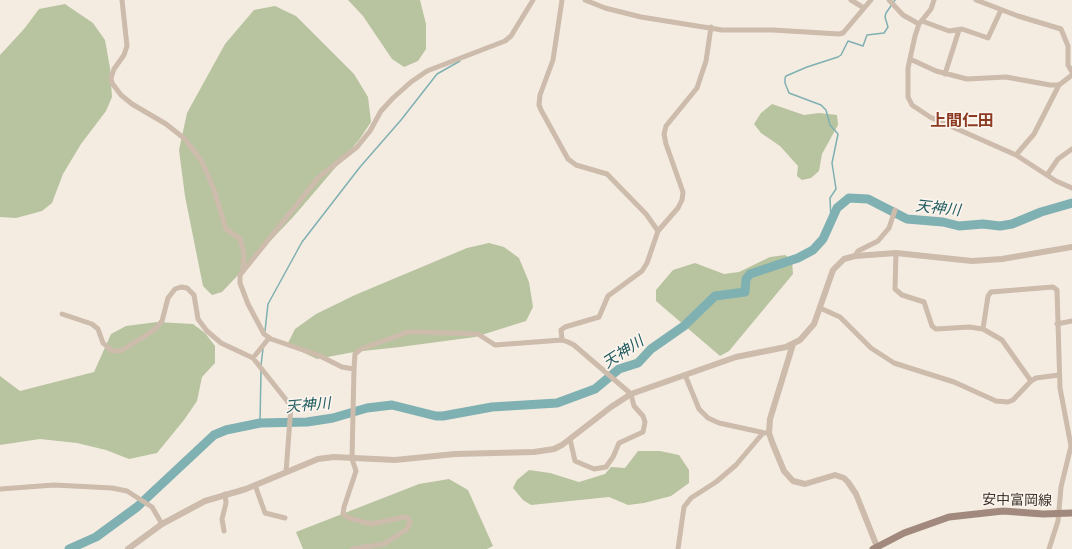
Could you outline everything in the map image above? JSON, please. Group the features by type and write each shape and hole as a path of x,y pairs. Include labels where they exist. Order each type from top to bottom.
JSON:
{"main road":[{"name":"安中富岡線","path":"876,548 904,533 949,517 1003,511 1059,514 1072,513"}],"street":[{"path":"122,0 127,46 124,55 114,69 111,78 112,83 121,95 132,104 166,124 185,139 202,162 213,187 226,229 240,239 245,262 240,275 240,283 261,330 269,338 318,355 342,367 354,369"},
{"path":"243,269 319,177 357,147 370,131 381,111 393,98 411,82 427,71 505,41 511,36 534,0"},
{"path":"562,0 553,60 540,95 539,105 541,110 568,159 576,165 607,174 646,214 658,231"},
{"path":"585,0 605,8 641,17 739,31 773,30 839,34 842,33 871,0"},
{"path":"851,0 864,8"},
{"path":"889,0 903,15 921,23 949,31 959,30 988,38 1002,10"},
{"path":"934,0 921,23 908,68 908,97 916,109 1016,155 1047,175 1072,188"},
{"path":"976,0 1061,29 1064,33 1068,46 1068,65 1072,74 1059,85 1034,134 1016,155"},
{"path":"562,340 562,330 565,327 599,317 608,296 642,271 647,263 658,231 678,208 683,192 666,144 664,134 666,126 697,88 706,61 711,27"},
{"path":"945,74 959,30"},
{"path":"910,59 945,74 967,79 1006,77 1050,86 1059,85"},
{"path":"1047,175 1058,159 1072,149"},
{"path":"855,256 858,251 878,240 889,228 895,210"},
{"path":"128,549 162,524 205,501 255,485 318,459 334,457 395,460 455,454 534,452 554,449 570,439 611,406 631,394 736,357 793,344 810,330 820,308 833,270 841,261 855,256 896,253 972,260 1002,258 1072,247"},
{"path":"896,253 895,290 902,296 924,302 932,326 936,329 969,327 982,329 1002,340 1031,381"},
{"path":"62,314 92,324 98,329 103,344 112,351 121,352 154,330 162,321 170,296 177,288 185,287 194,295 198,319 206,331 221,343 253,358 291,406 292,417 286,472"},
{"path":"982,329 988,296 992,292 1045,287 1053,287 1056,290 1059,375 1065,419 1071,446 1061,487 1059,514 1049,549"},
{"path":"820,308 840,317 871,348 894,363 954,382 996,401 1006,402 1013,400 1031,381 1036,378 1059,375"},
{"path":"1057,324 1072,321"},
{"path":"352,549 384,544 407,529 410,522 408,518 404,517 371,524 349,518 343,514 356,471 352,459 354,369 355,354 361,348 408,332 478,334 495,345 562,340 574,345 631,394 634,406 643,416 645,422 643,432 619,443 613,457 606,467 594,469 574,461 570,439"},
{"path":"253,358 269,338"},
{"path":"793,344 770,419 770,433 784,472 793,481 805,484 835,475 844,478 856,494 876,548"},
{"path":"685,375 699,409 708,418 719,423 751,429 762,433 770,433"},
{"path":"678,549 684,507 691,498 716,482 736,465 762,433"},
{"path":"0,489 54,485 112,488 127,491 152,507 162,524"},
{"path":"255,485 265,513 285,518"},
{"path":"224,531 222,519 226,503 225,494"}],"green space":[{"path":"348,0 420,0 426,24 426,49 418,61 404,67 392,59 363,16"},
{"path":"65,4 93,23 105,40 110,68 112,97 106,111 81,144 63,174 52,203 42,211 16,218 0,217 0,55 24,29 39,9"},
{"path":"275,6 296,16 354,74 368,97 371,122 359,140 294,216 222,292 212,295 203,286 185,196 179,150 187,113 225,44 254,10"},
{"path":"772,104 804,115 819,113 837,115 838,125 822,154 819,171 811,178 802,180 797,176 798,166 780,146 761,133 754,124 761,113"},
{"path":"489,243 504,247 519,258 529,282 533,307 526,321 475,337 354,352 317,359 300,351 288,343 295,329 316,314 355,295 467,248"},
{"path":"785,255 792,260 793,274 729,351 720,356 656,301 656,290 673,270 695,263 724,274 739,272 770,257"},
{"path":"157,322 193,324 205,333 215,346 215,363 202,377 197,401 184,420 157,453 129,459 106,450 77,443 40,439 0,445 0,376 20,391 94,372 111,334 126,326"},
{"path":"638,451 660,451 679,455 689,470 689,483 671,496 644,503 628,505 609,497 531,505 523,500 513,488 517,480 529,470 550,473 579,482 605,474 611,467 625,468"},
{"path":"449,479 468,490 493,546 487,549 303,549 296,532 419,484"}],"waterway":[{"path":"831,221 830,198 836,189 832,163 838,134 830,125 826,110 821,105 789,93 785,83 785,78 786,76 807,67 838,57 841,55 848,41 863,46 867,35 884,33 888,27 885,17 886,13 895,0"},
{"path":"265,331 268,304 302,242 360,167 401,120 437,74 460,61"},
{"name":"天神川","path":"69,549 96,537 137,507 214,435 226,430 260,423 307,422 333,418 367,408 392,405 436,416 443,416 492,407 557,403 595,389 619,369 638,363 651,349 684,326 715,296 745,292 746,279 750,274 798,258 813,250 823,239 837,208 849,198 868,199 907,219 943,222 959,226 983,224 1000,226 1012,224 1041,212 1072,203"},
{"path":"261,365 263,349"},
{"path":"260,423 261,371"}],"district":[{"name":"上間仁田","path":"962,121"}]}
